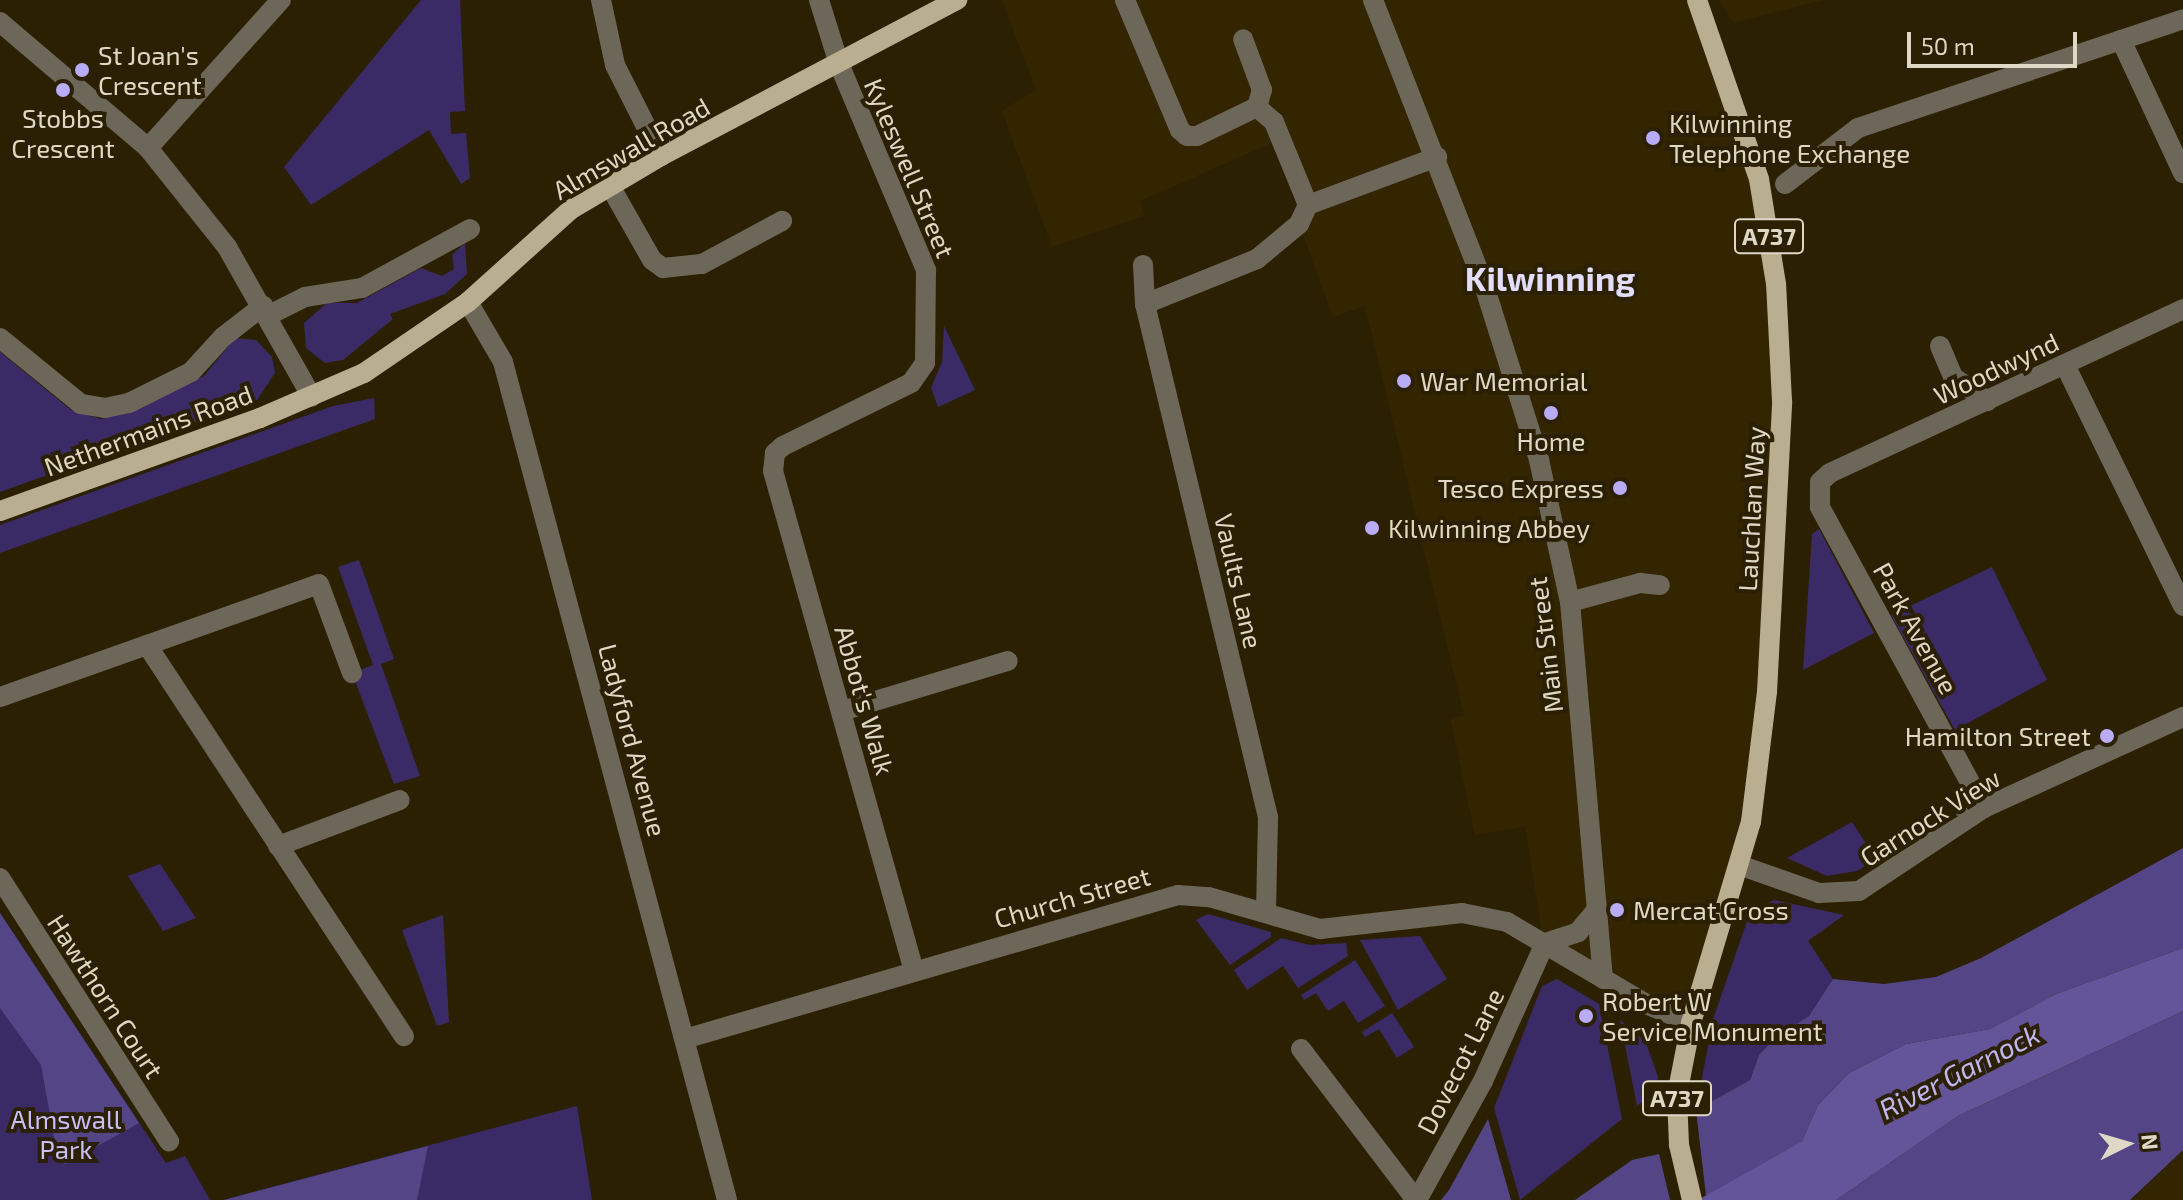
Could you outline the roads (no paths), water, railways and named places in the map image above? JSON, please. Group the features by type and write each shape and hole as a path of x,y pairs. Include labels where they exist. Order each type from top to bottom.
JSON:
{"main road":[{"name":"Almswall Road","path":"312,397 389,358 468,302 570,210 661,156 957,0"},
{"name":"Lauchlan Way","path":"1691,1023 1742,866 1763,735 1781,483 1779,317 1759,179 1697,0"},
{"name":"Nethermains Road","path":"0,511 312,397"},
{"name":"A737","path":"1691,1023 1677,1095 1684,1174 1692,1200"}],"street":[{"path":"148,148 281,0"},
{"path":"601,0 615,65 661,156"},
{"name":"Kyleswell Street","path":"783,446 911,383 925,363 926,270 839,64 819,0"},
{"path":"1125,0 1180,130 1197,136 1257,107 1262,90 1243,39"},
{"name":"Main Street","path":"1373,0 1437,157 1514,369 1570,602 1603,979"},
{"path":"1785,184 1858,128 2183,19"},
{"path":"0,22 148,148 227,247 266,310 312,397"},
{"path":"2121,40 2183,173"},
{"path":"1257,107 1274,122 1308,205"},
{"path":"1145,304 1257,259 1299,224 1308,205 1437,157"},
{"path":"610,186 652,260 663,268 702,264 782,221"},
{"path":"0,338 81,404 105,408 129,403 191,372 229,331 266,310 305,297 362,288 470,229"},
{"name":"Vaults Lane","path":"1143,265 1145,304 1268,817 1266,911"},
{"name":"Ladyford Avenue","path":"468,302 503,362 688,1038 727,1200"},
{"name":"Woodwynd","path":"1830,473 2183,309"},
{"path":"1940,346 1953,377 1987,401"},
{"path":"2065,365 2183,606"},
{"name":"Abbot's Walk","path":"783,446 775,453 773,471 914,971"},
{"name":"Park Avenue","path":"1830,473 1817,489 1820,507 1984,808"},
{"path":"1570,602 1640,583 1660,585"},
{"path":"0,697 319,584 352,673"},
{"path":"147,645 404,1036"},
{"path":"842,711 1008,661"},
{"name":"Garnock View","path":"1742,866 1819,893 1859,891 1984,808 2183,717"},
{"path":"278,846 400,800"},
{"name":"Hawthorn Court","path":"0,878 169,1141"},
{"name":"Church Street","path":"688,1038 1165,897 1209,897 1320,929 1462,913 1507,922 1603,979 1691,1023"},
{"path":"1545,943 1578,932 1595,912"},
{"name":"Dovecot Lane","path":"1417,1200 1483,1081 1545,943"},
{"path":"1301,1049 1417,1200"}],"water":[{"name":"River Garnock","path":"2183,948 2183,1011 1958,1116 1836,1200 1698,1200 1802,1141 1818,1105 1849,1073 1906,1044 1990,1029 2056,994"}],"place":[{"name":"St Joan's Crescent","path":"82,70"},
{"name":"Stobbs Crescent","path":"63,90"},
{"name":"Kilwinning Telephone Exchange","path":"1653,138"},
{"name":"War Memorial","path":"1404,381"},
{"name":"Home","path":"1551,413"},
{"name":"Tesco Express","path":"1620,488"},
{"name":"Kilwinning Abbey","path":"1372,528"},
{"name":"Hamilton Street","path":"2107,736"},
{"name":"Mercat Cross","path":"1617,910"},
{"name":"Robert W Service Monument","path":"1586,1016"}],"district":[{"name":"Kilwinning","path":"1550,278"}],"park label":[{"name":"Almswall Park","path":"66,1134"}]}
